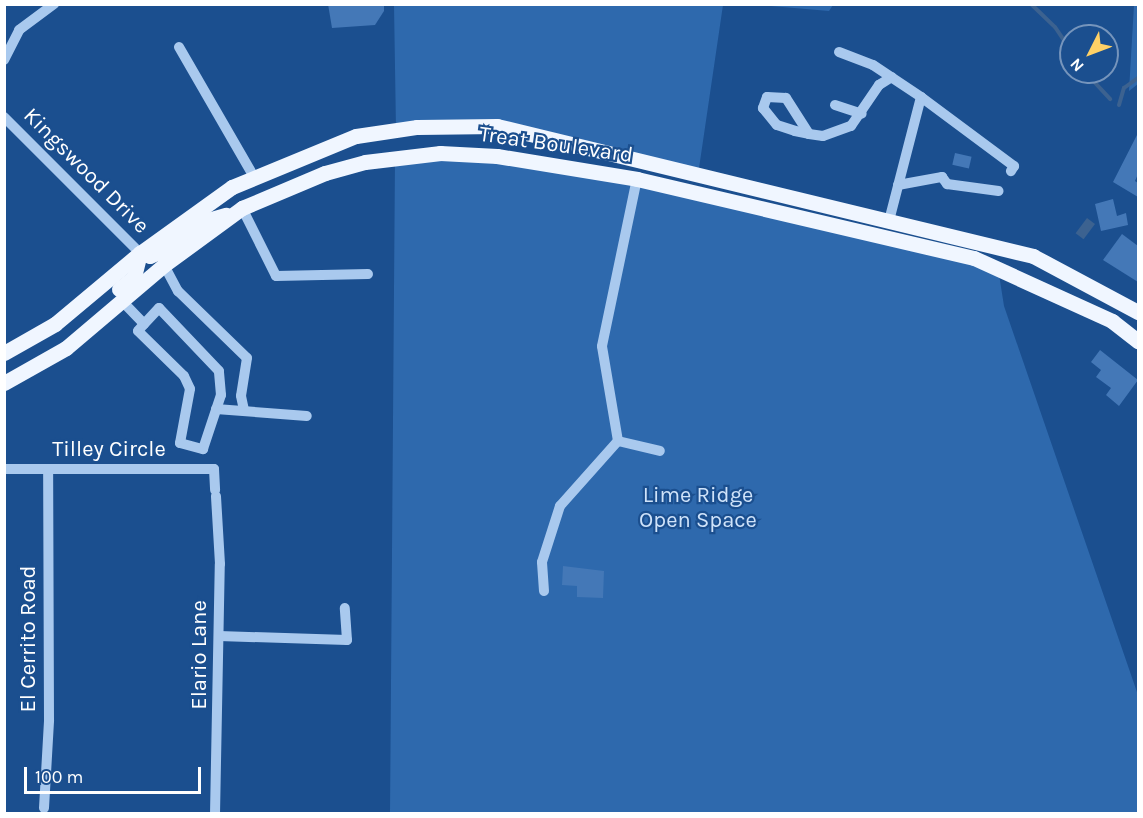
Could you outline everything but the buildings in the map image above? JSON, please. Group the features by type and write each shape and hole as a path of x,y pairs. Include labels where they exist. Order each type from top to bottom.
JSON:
{"main road":[{"name":"Treat Boulevard","path":"4,353 55,324 140,253 253,175 356,136 417,127 497,126 1033,256 1138,312"},
{"name":"Treat Boulevard","path":"4,383 66,348 164,265 239,211 325,173 365,162 440,153 497,156 637,179 974,258 1112,321 1138,341"},
{"path":"84,333 96,309 134,277 140,253 150,256 201,222 239,211"}],"street":[{"path":"4,60 19,30 54,4"},
{"path":"179,47 253,175"},
{"path":"839,52 873,65 921,97 1014,166 1011,171"},
{"path":"809,134 840,132 862,114 879,85 892,77"},
{"path":"889,221 921,97"},
{"path":"835,105 862,114"},
{"name":"Kingswood Drive","path":"4,117 140,253"},
{"path":"898,185 942,177 948,184 999,191"},
{"path":"618,441 602,346 637,179"},
{"path":"239,211 276,276 368,274"},
{"path":"164,265 178,291 247,358 241,396 244,410"},
{"path":"122,300 144,324"},
{"path":"159,308 219,371 221,395 203,449 180,443 190,389 184,376 138,331 144,324 159,308"},
{"path":"216,409 307,416"},
{"path":"618,441 660,451"},
{"path":"544,591 542,562 560,506 618,441"},
{"name":"Tilley Circle","path":"4,469 214,469"},
{"name":"El Cerrito Road","path":"44,808 49,720 48,469"},
{"name":"Elario Lane","path":"214,469 219,636 215,813"},
{"path":"219,636 347,640 345,608"}],"green space":[{"path":"394,5 723,5 698,175 497,126 396,130"},
{"path":"760,5 833,5 829,11"},
{"path":"1134,5 1138,5 1138,84 1129,91"},
{"name":"Lime Ridge Open Space","path":"440,153 637,179 998,268 1004,306 1138,695 1138,813 390,814 395,158"}],"shaded area":[{"path":"1087,218 1095,224 1084,239 1076,233"}],"waterway":[{"path":"1031,4 1059,33"},
{"path":"1119,105 1124,88 1138,78"},
{"path":"1096,84 1110,99"}]}
